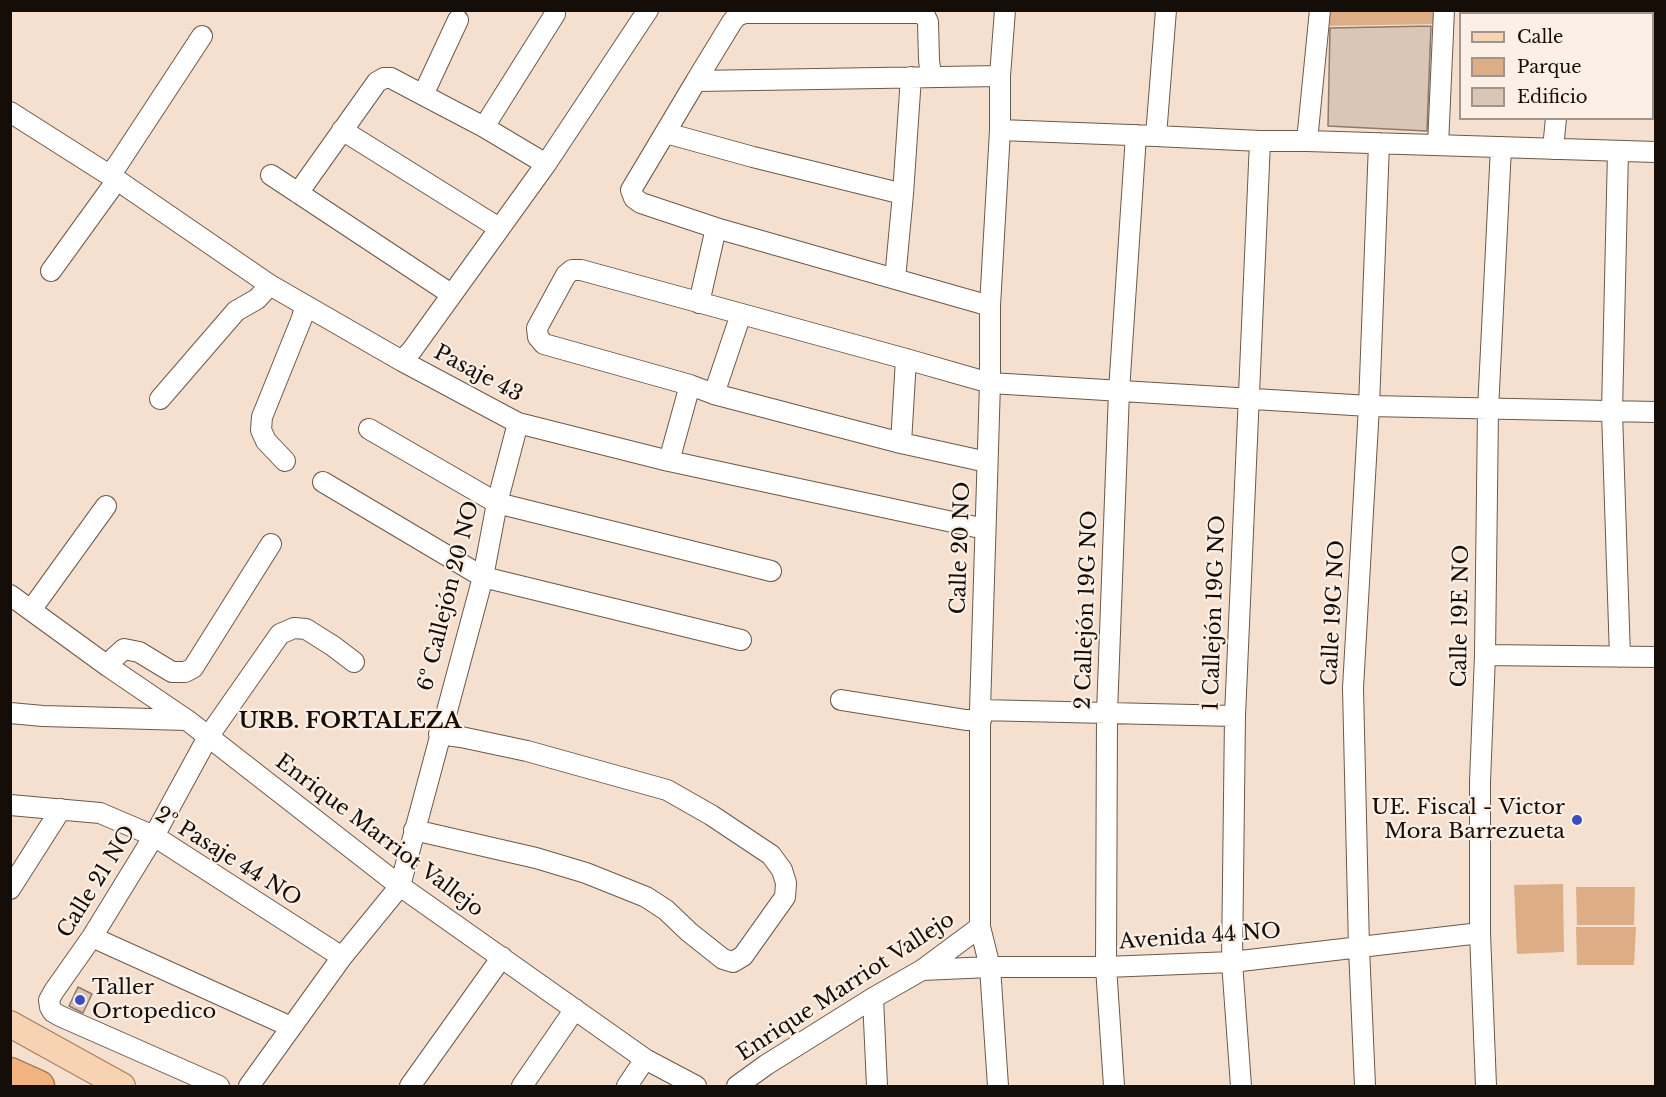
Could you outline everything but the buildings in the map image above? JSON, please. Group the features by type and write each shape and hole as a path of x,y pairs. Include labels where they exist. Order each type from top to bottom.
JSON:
{"highway":[{"path":"10,1073 39,1086"}],"main road":[{"path":"10,1024 122,1086"}],"street":[{"path":"402,360 412,350 546,164 648,10"},
{"name":"Calle 20 NO","path":"998,1086 990,967 980,927 980,715 990,383 990,306 1005,10"},
{"name":"2 Callejón 19G NO","path":"1114,1086 1106,967 1107,713 1119,391 1146,135 1167,10"},
{"path":"1307,141 1320,10"},
{"path":"1438,145 1444,10"},
{"path":"931,77 928,22 919,12 745,13 736,16 631,190 634,198 641,203 716,228 990,306"},
{"path":"484,127 555,14"},
{"path":"423,95 458,20"},
{"path":"51,271 113,178 118,164 202,36"},
{"path":"696,81 1000,76"},
{"path":"895,279 911,77"},
{"path":"297,193 377,82 384,78 391,78 484,127 546,164"},
{"name":"Pasaje 43","path":"10,112 304,306 518,423 669,461 985,529"},
{"path":"1553,149 1556,120"},
{"path":"342,130 499,228"},
{"path":"1000,130 1260,141 1656,152"},
{"path":"666,133 903,194"},
{"name":"1 Callejón 19G NO","path":"1241,1086 1232,962 1235,716 1260,141"},
{"name":"Calle 19G NO","path":"1365,1086 1359,948 1353,688 1369,406 1379,143"},
{"name":"Calle 19E NO","path":"1486,1086 1480,933 1480,782 1485,655 1488,410 1501,147"},
{"path":"1618,151 1612,412 1620,657"},
{"path":"271,175 451,294"},
{"path":"699,303 716,228"},
{"path":"987,462 901,443 714,394 690,385 544,344 538,337 537,328 566,275 572,270 581,270 990,383 1369,406 1656,412"},
{"path":"160,399 236,311 257,299 270,285"},
{"path":"285,461 266,441 261,430 262,417 302,318 304,306"},
{"path":"714,394 741,314"},
{"path":"901,443 906,359"},
{"path":"669,461 690,385"},
{"name":"6º Callejón 20 NO","path":"249,1086 342,957 400,886 483,577 496,503 518,423"},
{"path":"369,429 496,503 771,571"},
{"path":"323,482 483,577 741,640"},
{"path":"32,610 106,506"},
{"path":"109,667 114,658 124,649 139,652 172,672 184,672 192,668 271,544"},
{"name":"Enrique Marriot Vallejo","path":"10,595 187,720 400,886 645,1059 696,1086"},
{"name":"Calle 21 NO","path":"219,1086 60,1016 53,1012 49,1000 92,937 154,836 208,737 280,634 294,628 306,629 354,662"},
{"path":"1485,655 1656,657"},
{"path":"841,700 966,720 980,715 1107,713 1235,716"},
{"path":"10,713 187,720"},
{"path":"414,830 536,858 586,873 646,897 666,910 688,932 723,959 733,962 743,956 785,897 786,883 782,870 771,855 711,815 667,790 527,751 439,734"},
{"name":"2º Pasaje 44 NO","path":"10,805 100,813 154,836 342,957"},
{"path":"10,889 61,809"},
{"name":"Enrique Marriot Vallejo","path":"737,1086 766,1065 922,970 980,927"},
{"name":"Avenida 44 NO","path":"922,970 1232,962 1480,933"},
{"path":"92,937 291,1027"},
{"path":"410,1086 502,957"},
{"path":"873,998 877,1086"},
{"path":"522,1086 575,1010"},
{"path":"627,1086 645,1059"},
{"path":"766,1065 767,1086"}],"green space":[{"path":"1327,11 1438,11 1437,24 1325,26"},
{"path":"1563,884 1564,952 1517,954 1514,885"},
{"path":"1576,887 1635,887 1634,925 1577,925"},
{"path":"1576,927 1636,927 1634,965 1577,965"}],"place":[{"name":"UE. Fiscal - Victor Mora Barrezueta","path":"1577,820"},
{"name":"Taller Ortopedico","path":"80,1000"}],"district":[{"name":"URB. FORTALEZA","path":"350,722"}]}
